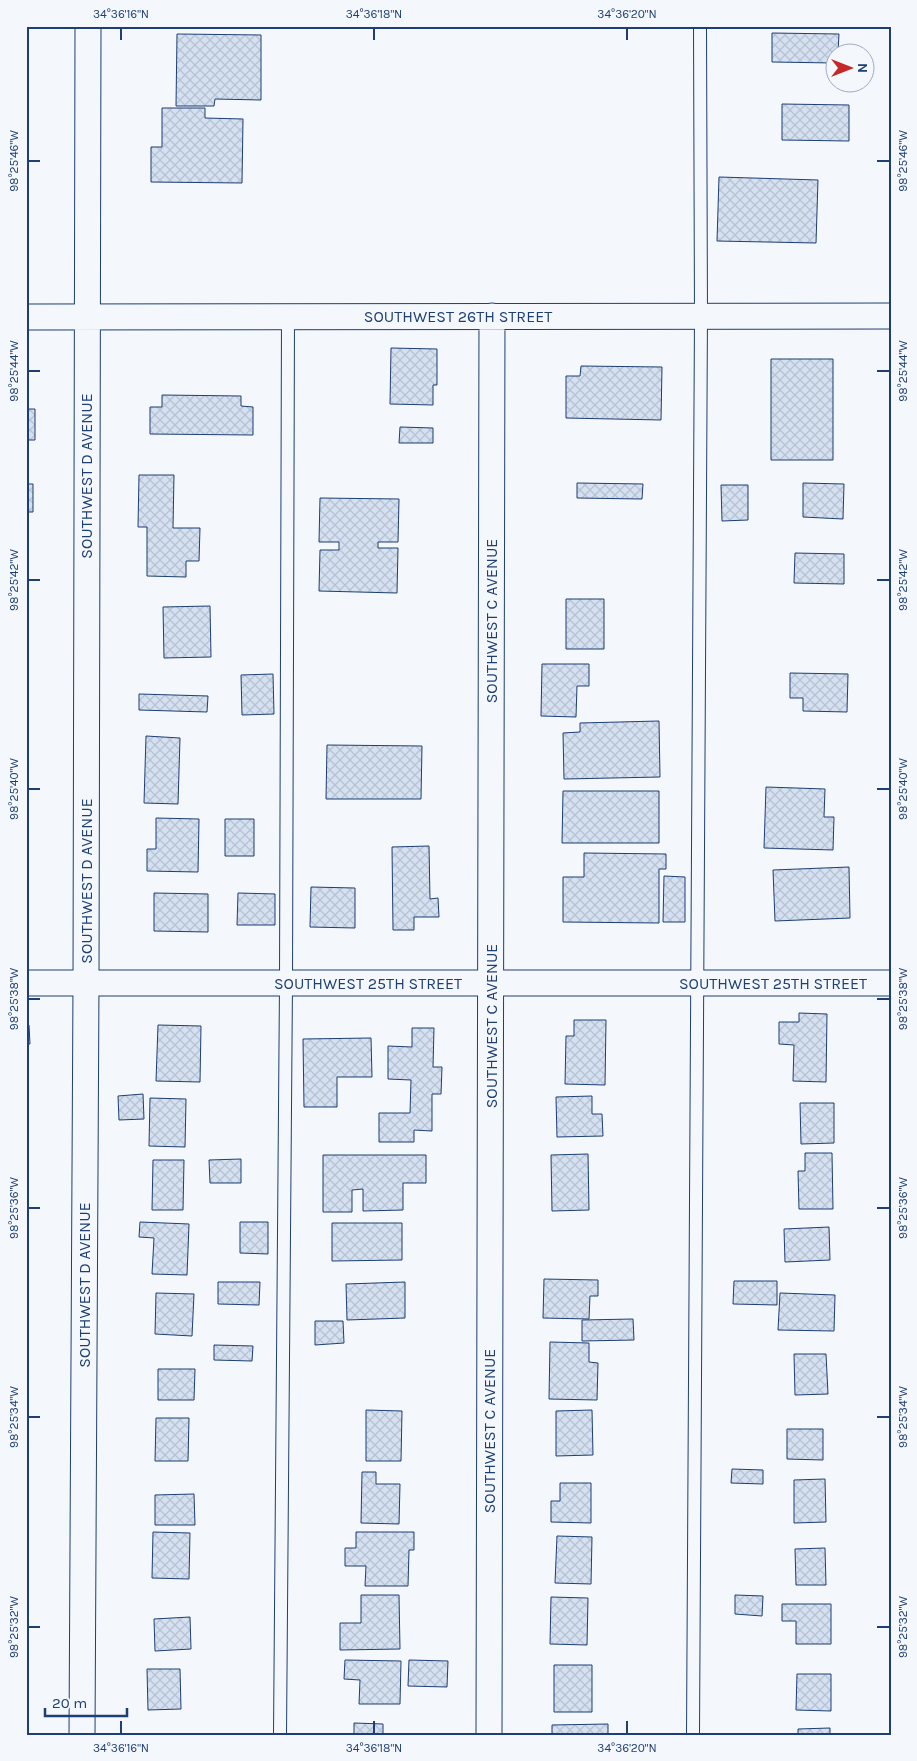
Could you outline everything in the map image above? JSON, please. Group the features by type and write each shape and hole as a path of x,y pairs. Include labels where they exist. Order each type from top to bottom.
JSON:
{"street":[{"name":"SOUTHWEST D AVENUE","path":"82,1735 88,26"},
{"name":"SOUTHWEST C AVENUE","path":"488,1735 492,316"},
{"name":"SOUTHWEST 26TH STREET","path":"26,318 891,316"},
{"name":"SOUTHWEST 25TH STREET","path":"26,983 891,982"}],"lane":[{"path":"693,1735 701,316 700,26"},
{"path":"280,1735 286,983 288,317"}],"building":[{"path":"772,33 839,34 839,42 824,42 824,63 772,62"},
{"path":"177,34 261,35 261,100 215,99 214,106 176,106"},
{"path":"782,104 849,105 849,141 782,140"},
{"path":"162,108 205,108 205,118 243,119 242,183 151,182 151,147 162,147"},
{"path":"719,177 818,180 816,243 717,241"},
{"path":"391,348 437,349 437,385 433,385 433,405 390,404"},
{"path":"771,359 833,359 833,460 771,460"},
{"path":"581,366 662,367 661,420 566,418 566,376 580,376"},
{"path":"162,395 241,396 241,406 253,407 253,435 150,434 150,407 162,407"},
{"path":"26,409 35,409 35,440 26,440"},
{"path":"400,427 433,428 433,443 399,443"},
{"path":"139,475 174,475 173,528 200,528 199,561 186,561 186,577 147,576 147,527 138,527"},
{"path":"577,483 643,484 642,499 577,498"},
{"path":"803,483 844,484 843,519 803,517"},
{"path":"26,484 33,484 33,512 26,512"},
{"path":"721,485 748,485 748,520 722,521"},
{"path":"320,498 399,499 398,542 378,542 378,548 398,548 397,593 319,591 320,550 339,550 339,542 319,542"},
{"path":"795,553 844,554 844,584 794,583"},
{"path":"566,599 604,599 604,649 566,649"},
{"path":"210,606 211,657 164,658 163,607"},
{"path":"542,664 589,664 589,686 577,686 576,717 541,716"},
{"path":"790,673 848,674 847,712 803,711 803,698 790,698"},
{"path":"273,674 274,714 242,715 241,675"},
{"path":"139,694 208,696 207,712 139,710"},
{"path":"659,721 660,777 564,779 563,733 580,732 580,723"},
{"path":"146,736 180,738 178,804 144,803"},
{"path":"327,745 422,746 421,799 326,799"},
{"path":"766,787 825,789 824,817 834,817 833,850 764,848"},
{"path":"563,791 659,791 659,843 562,843"},
{"path":"156,818 199,819 198,872 147,871 147,849 156,849"},
{"path":"225,819 254,819 254,856 225,856"},
{"path":"429,846 430,899 438,898 439,917 414,917 414,930 393,930 392,847"},
{"path":"584,853 666,854 666,869 659,869 659,923 563,922 563,877 584,877"},
{"path":"849,867 850,918 775,921 773,870"},
{"path":"664,876 685,877 685,922 663,922"},
{"path":"311,887 355,888 355,928 310,927"},
{"path":"154,893 208,894 208,932 154,931"},
{"path":"238,893 275,894 275,925 237,925"},
{"path":"799,1013 827,1014 826,1082 793,1081 794,1045 779,1044 779,1022 799,1022"},
{"path":"574,1020 606,1020 605,1085 565,1084 566,1036 574,1036"},
{"path":"26,1025 29,1025 30,1044 26,1044"},
{"path":"158,1025 201,1026 200,1082 156,1081"},
{"path":"412,1028 434,1028 433,1067 442,1067 441,1094 432,1094 432,1131 414,1130 414,1142 379,1142 379,1113 410,1113 411,1080 388,1079 388,1046 412,1047"},
{"path":"371,1038 372,1077 337,1077 337,1107 304,1107 303,1039"},
{"path":"143,1094 144,1119 119,1120 118,1096"},
{"path":"592,1096 592,1114 602,1114 603,1136 557,1137 556,1097"},
{"path":"150,1098 186,1099 185,1147 149,1146"},
{"path":"800,1103 834,1103 834,1143 801,1144"},
{"path":"805,1153 832,1153 833,1209 799,1209 798,1171 805,1171"},
{"path":"588,1154 589,1210 552,1211 551,1155"},
{"path":"323,1155 426,1155 426,1183 403,1183 403,1210 363,1211 363,1189 352,1190 352,1212 323,1212"},
{"path":"241,1159 241,1183 210,1183 209,1160"},
{"path":"153,1160 184,1160 183,1210 152,1210"},
{"path":"140,1222 189,1224 187,1275 152,1274 154,1238 139,1237"},
{"path":"240,1222 268,1222 268,1254 240,1253"},
{"path":"332,1223 402,1223 402,1260 332,1261"},
{"path":"829,1227 830,1260 785,1262 784,1229"},
{"path":"544,1279 598,1280 598,1296 590,1296 589,1319 543,1318"},
{"path":"734,1281 777,1281 777,1305 733,1304"},
{"path":"218,1282 260,1282 259,1305 218,1304"},
{"path":"405,1282 405,1318 347,1320 346,1284"},
{"path":"156,1293 194,1294 192,1336 155,1334"},
{"path":"780,1293 835,1295 834,1331 778,1330"},
{"path":"633,1319 634,1340 582,1341 582,1320"},
{"path":"315,1321 343,1321 344,1343 315,1345"},
{"path":"550,1342 589,1343 589,1362 598,1363 597,1400 549,1399"},
{"path":"214,1345 253,1346 252,1361 214,1360"},
{"path":"794,1354 826,1354 828,1394 795,1395"},
{"path":"158,1369 195,1369 194,1400 158,1400"},
{"path":"366,1410 402,1411 401,1461 366,1461"},
{"path":"592,1410 593,1455 556,1456 556,1411"},
{"path":"156,1418 189,1418 188,1461 155,1461"},
{"path":"787,1429 823,1429 823,1460 787,1459"},
{"path":"732,1469 763,1470 763,1484 731,1483"},
{"path":"362,1472 376,1472 376,1484 400,1484 399,1524 361,1523"},
{"path":"825,1479 826,1522 794,1523 794,1480"},
{"path":"560,1483 591,1483 591,1523 551,1522 551,1501 560,1501"},
{"path":"194,1494 195,1525 155,1525 155,1495"},
{"path":"153,1532 190,1533 189,1579 152,1578"},
{"path":"356,1532 414,1532 414,1550 409,1550 408,1586 365,1586 366,1566 345,1566 345,1548 356,1548"},
{"path":"557,1536 592,1537 591,1584 555,1583"},
{"path":"825,1548 826,1585 796,1585 795,1549"},
{"path":"361,1595 399,1595 400,1649 340,1650 340,1623 361,1623"},
{"path":"735,1595 763,1596 762,1616 735,1614"},
{"path":"551,1597 588,1598 587,1645 550,1644"},
{"path":"782,1604 831,1604 831,1644 796,1644 796,1621 782,1621"},
{"path":"190,1617 191,1649 155,1651 154,1619"},
{"path":"345,1660 401,1661 400,1704 359,1704 360,1680 344,1679"},
{"path":"409,1660 448,1661 447,1687 408,1686"},
{"path":"554,1665 592,1665 592,1712 554,1712"},
{"path":"147,1669 180,1669 181,1709 148,1710"},
{"path":"797,1674 831,1674 831,1711 796,1710"},
{"path":"354,1723 383,1724 383,1735 354,1735"},
{"path":"608,1724 608,1735 552,1735 552,1725"},
{"path":"830,1728 830,1735 798,1735 798,1729"}]}
